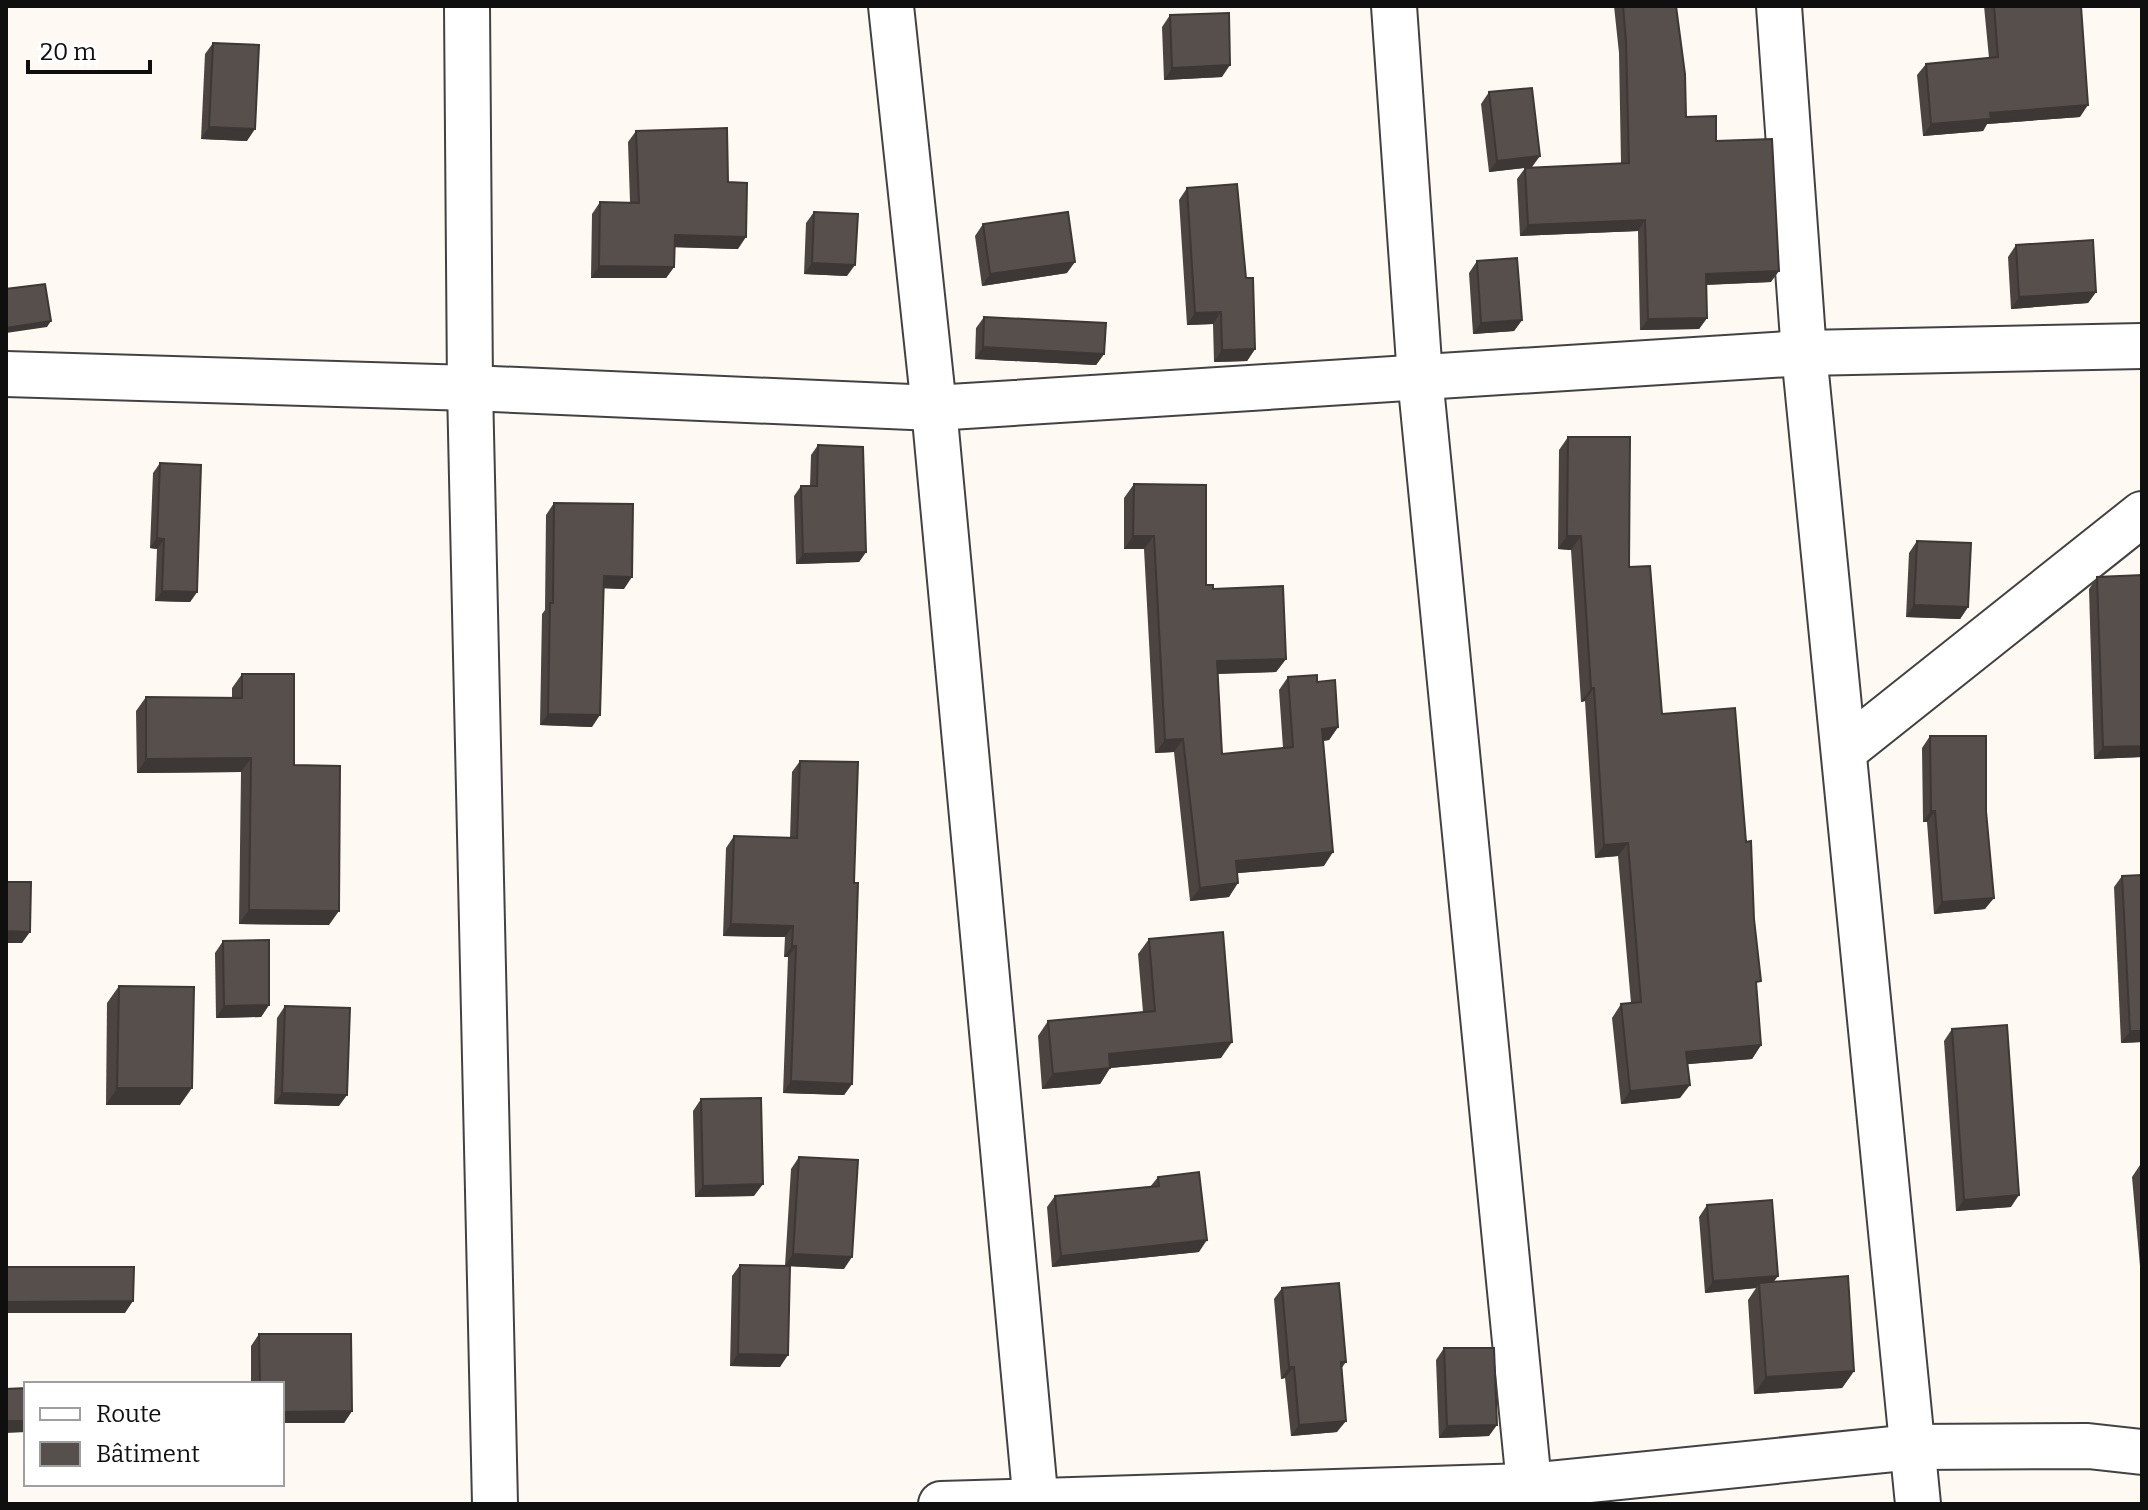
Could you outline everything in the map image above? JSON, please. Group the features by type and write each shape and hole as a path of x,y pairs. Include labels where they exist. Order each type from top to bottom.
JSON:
{"street":[{"path":"467,6 470,388 495,1504"},
{"path":"891,6 934,408 1036,1503"},
{"path":"1394,6 1420,377 1530,1495"},
{"path":"1779,6 1804,353 1918,1504"},
{"path":"6,374 470,388 934,408 1804,353 2142,346"},
{"path":"1844,751 2142,514"},
{"path":"941,1504 1530,1495 1913,1447 2088,1446 2142,1452"}],"building":[{"path":"1623,6 1676,6 1685,74 1686,117 1716,116 1716,141 1772,139 1779,271 1706,274 1707,318 1648,319 1645,220 1528,225 1525,168 1629,163"},
{"path":"1994,6 2081,6 2088,105 1990,113 1991,119 1931,124 1926,64 1998,57"},
{"path":"1229,13 1230,65 1172,68 1170,15"},
{"path":"213,43 259,45 255,129 209,127"},
{"path":"1532,88 1540,156 1497,161 1489,92"},
{"path":"727,128 728,182 747,183 746,237 675,235 674,267 599,266 600,202 639,203 636,131"},
{"path":"1237,184 1246,278 1253,278 1255,349 1222,350 1221,312 1195,313 1187,188"},
{"path":"814,212 858,214 855,265 812,263"},
{"path":"1068,212 1075,262 990,274 983,224"},
{"path":"2093,240 2096,292 2019,297 2016,245"},
{"path":"1517,258 1522,320 1481,323 1477,261"},
{"path":"45,284 51,321 6,328 6,289"},
{"path":"984,317 1106,323 1104,354 983,347"},
{"path":"1568,437 1630,437 1629,567 1650,566 1662,714 1735,708 1746,842 1751,841 1754,919 1761,981 1756,982 1761,1045 1686,1052 1690,1085 1630,1091 1621,1004 1641,1002 1628,843 1604,845 1581,536 1567,536"},
{"path":"818,445 863,447 866,552 803,554 801,486 817,486"},
{"path":"160,463 201,465 197,592 162,591 164,539 157,538"},
{"path":"1134,484 1206,485 1206,585 1213,585 1213,589 1283,586 1286,659 1217,661 1222,754 1293,747 1288,677 1317,675 1317,682 1335,680 1338,727 1322,729 1333,852 1236,861 1238,883 1200,888 1183,739 1165,740 1154,536 1133,536"},
{"path":"554,503 633,504 632,577 604,576 600,715 548,714"},
{"path":"1917,541 1971,543 1968,607 1914,605"},
{"path":"2142,575 2142,746 2103,747 2097,577"},
{"path":"242,674 294,674 294,765 340,766 339,911 249,910 251,758 146,759 146,697 242,698"},
{"path":"1930,736 1986,736 1986,811 1994,898 1942,902 1935,811 1931,811"},
{"path":"800,761 858,762 852,1084 791,1081 796,946 792,946 793,926 731,924 734,836 797,838"},
{"path":"2142,875 2142,1031 2130,1031 2122,876"},
{"path":"6,882 31,882 30,932 6,931"},
{"path":"1223,932 1232,1042 1109,1054 1110,1068 1053,1074 1048,1021 1155,1011 1149,939"},
{"path":"269,940 269,1005 224,1006 223,941"},
{"path":"119,986 194,987 192,1088 117,1088"},
{"path":"285,1006 350,1008 347,1095 282,1093"},
{"path":"2007,1025 2019,1195 1964,1200 1952,1029"},
{"path":"761,1098 763,1184 703,1186 701,1099"},
{"path":"799,1157 858,1160 852,1257 793,1254"},
{"path":"1199,1172 1207,1240 1061,1256 1055,1196 1159,1186 1158,1177"},
{"path":"1772,1200 1778,1276 1713,1281 1707,1205"},
{"path":"740,1265 790,1266 788,1355 738,1354"},
{"path":"6,1267 134,1267 133,1301 6,1302"},
{"path":"1848,1276 1854,1371 1766,1377 1759,1283"},
{"path":"1339,1283 1346,1362 1341,1362 1346,1421 1299,1425 1294,1367 1289,1367 1282,1288"},
{"path":"259,1334 351,1334 352,1411 284,1412 284,1382 260,1382"},
{"path":"1444,1348 1494,1348 1497,1425 1447,1426"},
{"path":"24,1388 24,1421 6,1421 6,1389"}]}
